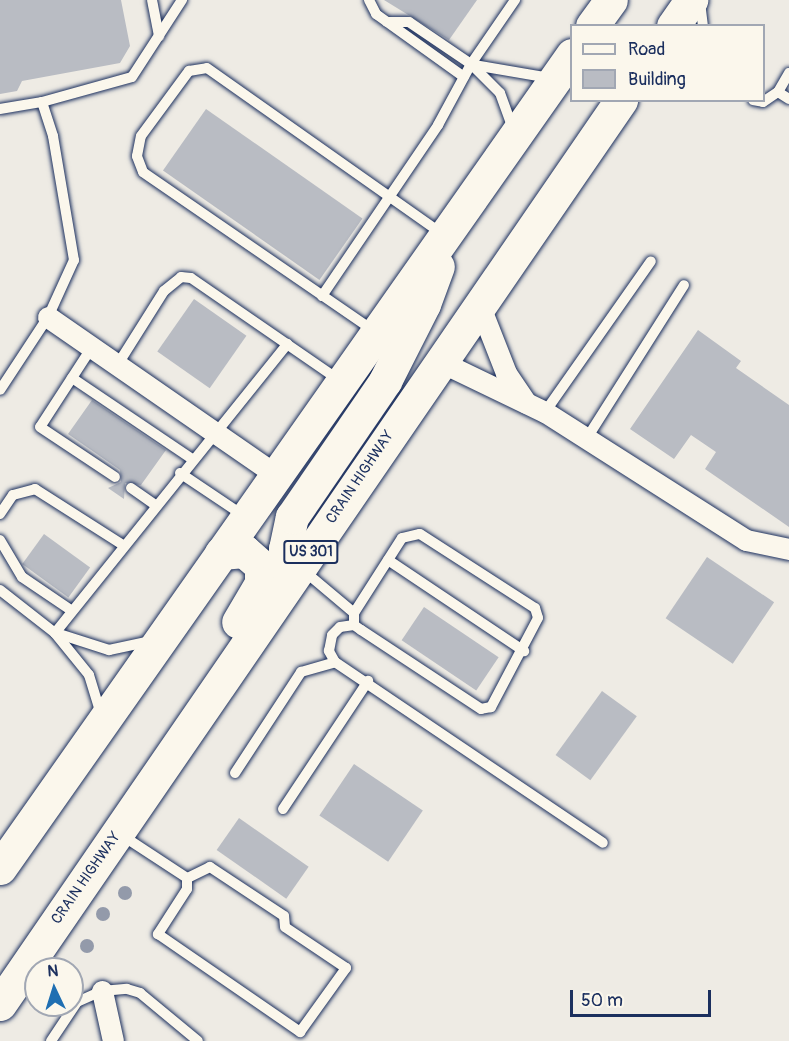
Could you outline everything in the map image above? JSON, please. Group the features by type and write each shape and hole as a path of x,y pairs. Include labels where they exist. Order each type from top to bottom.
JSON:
{"highway":[{"path":"593,24 611,0"},
{"path":"674,24 691,0"},
{"path":"0,868 12,838 102,723 563,67"},
{"name":"CRAIN HIGHWAY","path":"40,957 114,837 300,568 439,361 620,102"},
{"path":"300,568 289,561 285,549 292,517 401,351 438,272 441,241"},
{"path":"114,837 115,817 261,583 261,566 255,559 238,550 221,553"},
{"name":"CRAIN HIGHWAY","path":"0,1004 24,979"}],"street":[{"path":"479,304 506,373 536,408"},
{"path":"48,317 218,431 276,475"},
{"path":"439,361 536,408 746,540 789,549"},
{"path":"102,991 113,1041"}],"lane":[{"path":"152,0 159,36"},
{"path":"0,109 42,102 132,77 182,0"},
{"path":"369,0 387,22 464,77"},
{"path":"322,296 438,125 471,64 515,0"},
{"path":"699,0 703,24"},
{"path":"387,22 409,22 471,64 500,93 515,135"},
{"path":"471,64 563,67"},
{"path":"376,333 143,172 137,156 141,136 189,71 207,68 388,196 441,241"},
{"path":"765,101 778,92 789,73"},
{"path":"778,92 789,99"},
{"path":"0,390 48,317 74,260 74,246 53,136 42,102"},
{"path":"536,408 651,261"},
{"path":"118,364 164,291 181,277 192,278 342,382"},
{"path":"587,438 684,285"},
{"path":"56,633 180,473 218,431 287,344"},
{"path":"93,347 40,427 115,477"},
{"path":"72,378 192,459"},
{"path":"180,473 246,518"},
{"path":"131,488 155,505"},
{"path":"0,514 13,495 35,489 46,492 123,545"},
{"path":"354,625 354,613 402,538 420,534 535,608 537,628 491,707 481,710 354,625 340,627 332,635 329,651 336,662 368,681 486,767 603,843"},
{"path":"0,540 22,577 72,611"},
{"path":"388,560 524,651"},
{"path":"300,568 354,613"},
{"path":"0,590 56,633 89,675 99,698 102,723"},
{"path":"56,633 108,650 161,639"},
{"path":"235,773 301,672 336,662"},
{"path":"283,809 368,681"},
{"path":"114,837 188,878"},
{"path":"210,867 284,916 285,927 346,968 300,1032 158,934 187,889 188,878 210,867"},
{"path":"84,998 102,991 140,993 198,1041"},
{"path":"51,1041 65,1017"}],"building":[{"path":"0,0 121,0 130,46 120,63 22,81 17,91 0,94"},
{"path":"384,0 477,0 449,40"},
{"path":"206,109 362,219 319,280 163,170"},
{"path":"194,299 246,336 210,388 157,351"},
{"path":"698,330 741,361 736,368 789,405 789,527 705,469 716,452 691,435 674,459 630,429"},
{"path":"92,400 166,450 141,485 125,483 124,499 108,488 121,482 120,470 68,434"},
{"path":"44,534 90,568 68,597 22,564"},
{"path":"707,557 774,602 733,664 666,618"},
{"path":"424,607 499,657 476,690 402,640"},
{"path":"602,691 637,716 590,780 556,755"},
{"path":"354,764 423,810 388,862 319,815"},
{"path":"239,818 309,867 286,899 217,850"}]}
